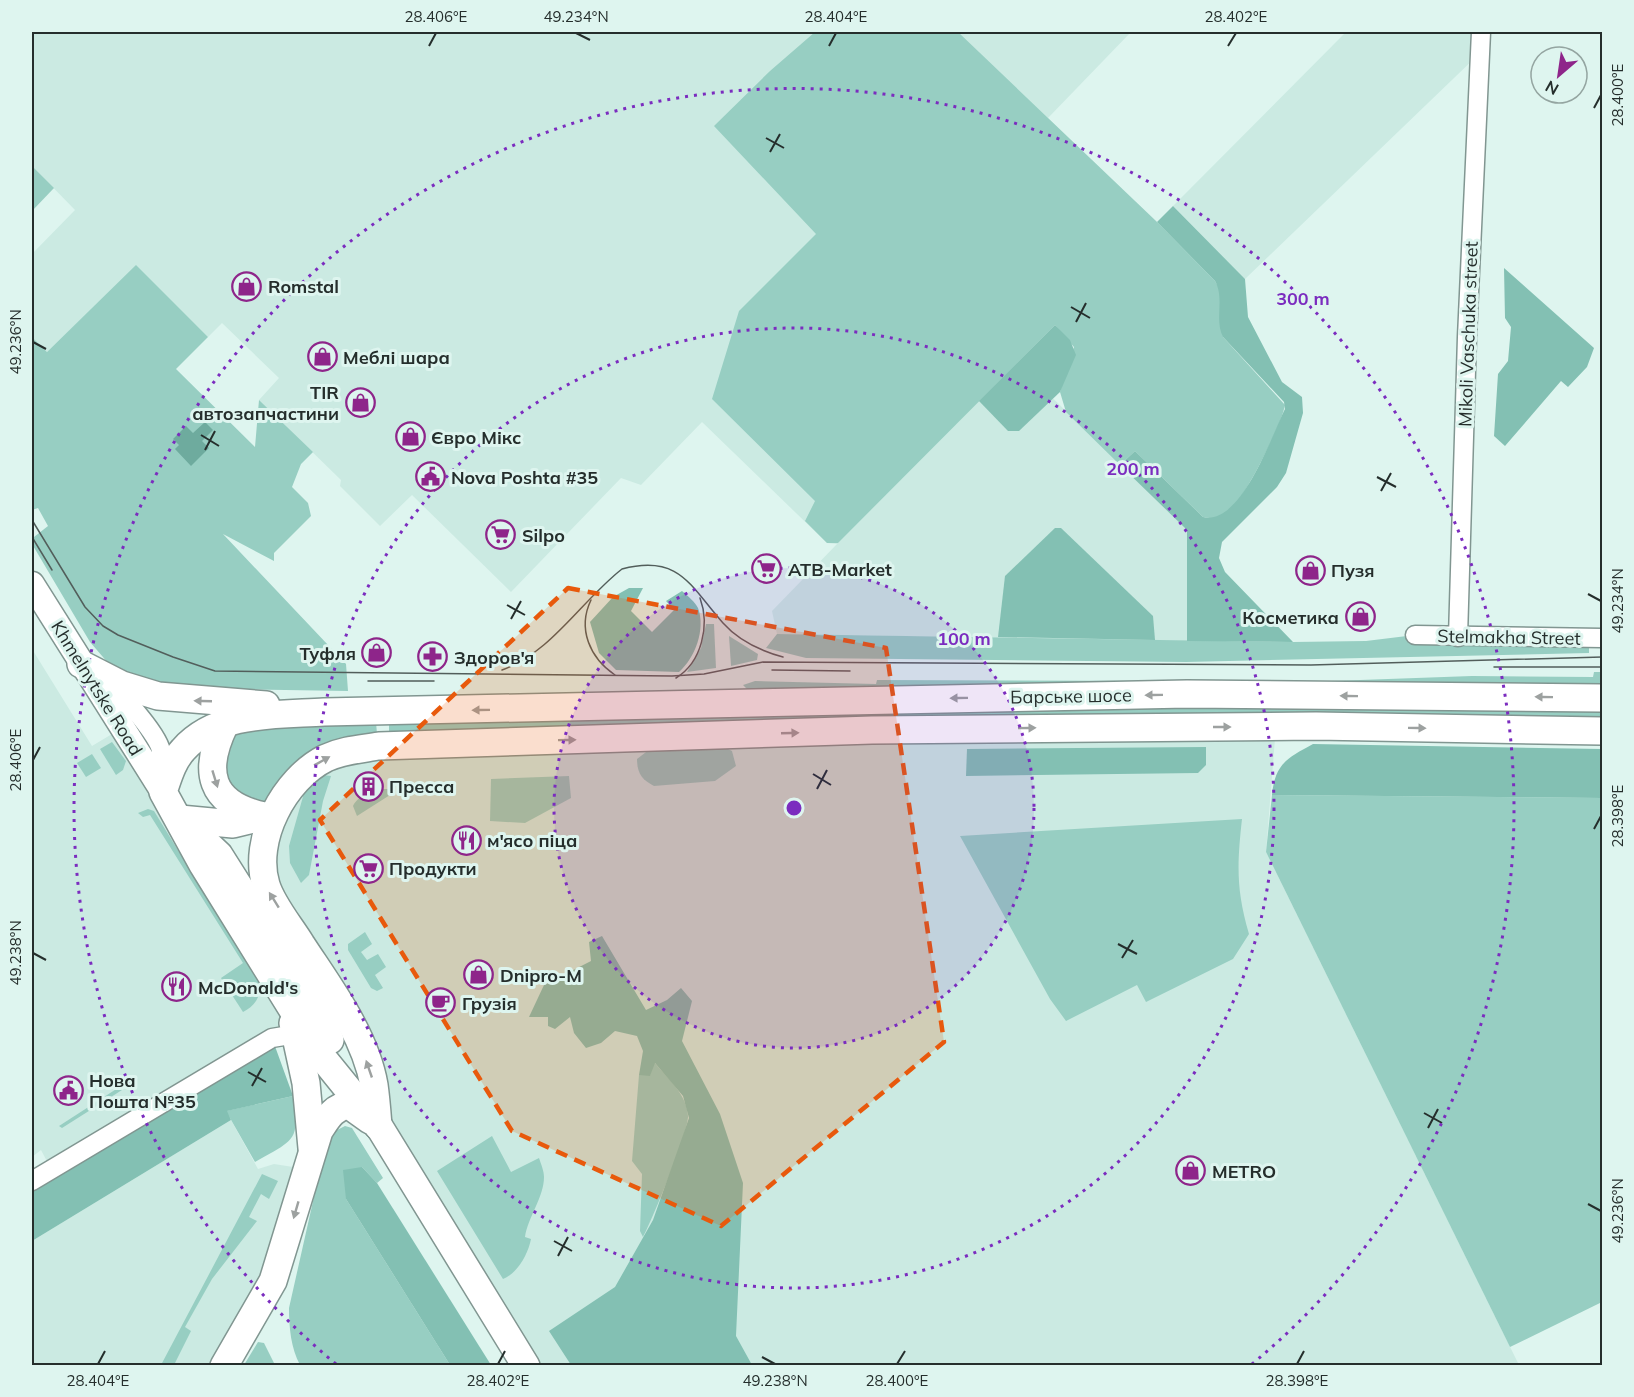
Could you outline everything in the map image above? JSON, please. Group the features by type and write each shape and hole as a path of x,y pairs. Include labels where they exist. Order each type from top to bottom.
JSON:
{"highway":[{"path":"81,664 122,685 158,696 324,712"},
{"name":"Барське шосе","path":"324,712 1187,694 1602,698"},
{"path":"324,712 240,719 225,724 201,734 183,750 172,767 156,782 180,819 203,865 283,990 322,1057 378,1126"},
{"path":"225,724 215,743 212,760 212,775 217,787 233,806 273,809"},
{"path":"180,819 233,824 273,809 309,769 326,758 347,750 379,746 872,730 1316,726 1602,730"},
{"path":"273,809 261,859 267,889 355,1030 374,1084 378,1126"},
{"path":"180,819 219,855 314,1005 334,1049 378,1126 526,1365"},
{"path":"283,990 296,1034 311,1119 312,1154"},
{"path":"225,1365 273,1281 318,1131 337,1108 350,1106 378,1126"}],"main road":[{"name":"Khmelnytske Road","path":"32,584 156,782"}],"street":[{"name":"Mikoli Vaschuka street","path":"1458,637 1467,336 1481,32"},
{"name":"Stelmakha Street","path":"1414,635 1602,638"},
{"path":"32,1181 272,1038 296,1034"}],"highlighted area":[{"path":"568,588 886,648 944,1042 721,1226 512,1131 320,820"}],"shaded area":[{"path":"32,32 1131,32 1048,118 1157,222 1017,363 1187,530 1187,641 777,634 772,611 837,544 827,543 702,422 641,485 621,478 511,592 412,495 380,526 340,486 341,480 259,400 279,378 222,323 208,337 136,266 47,352 32,337 32,254 75,210 32,166"},
{"path":"815,32 958,32 1157,222 1215,281 1220,290 1223,337 1285,405 1263,459 1246,489 1229,511 1215,518 1203,517 1135,451 1120,465 1066,412 1060,392 1074,347 1055,325 838,543 827,543 805,521 815,501 712,399 739,311 816,234 714,126 770,71"},
{"path":"1346,32 1481,32 1480,53 1245,279 1173,206"},
{"path":"32,166 54,188 32,211"},
{"path":"1173,206 1245,279 1248,317 1282,382 1302,397 1303,413 1286,473 1277,487 1222,542 1219,558 1225,572 1293,642 1187,641 1187,530 1120,465 1135,451 1203,517 1217,516 1230,508 1253,477 1285,409 1284,402 1223,337 1219,323 1218,288 1215,281 1157,222"},
{"path":"136,265 208,337 176,369 255,447 259,400 313,452 301,464 292,487 308,503 311,516 274,553 274,561 223,534 346,664 348,691 228,689 185,693 115,671 90,642 32,544 34,537 48,526 38,508 32,510 32,337 47,352"},
{"path":"1504,268 1594,348 1587,367 1568,387 1561,381 1505,446 1494,436 1498,374 1508,361 1511,327 1505,318"},
{"path":"1055,325 1070,340 1076,355 1060,392 1019,431 1008,431 979,401"},
{"path":"205,422 213,430 202,441 209,448 191,466 175,449 179,445 173,439 186,426 193,433"},
{"path":"1055,528 1061,528 1153,616 1155,640 998,637 1005,576"},
{"path":"629,588 643,588 631,611 652,632 674,610 666,601 682,591 697,606 701,625 700,634 690,659 679,672 616,670 599,653 590,622 613,597"},
{"path":"706,624 714,624 716,668 687,672 701,648"},
{"path":"777,634 1293,642 1366,641 1415,635 1589,638 1589,653 1186,662 806,658 766,648"},
{"path":"729,636 758,654 757,660 731,666"},
{"path":"32,649 92,746 122,728 296,1034 51,1169 41,1150 32,1157"},
{"path":"1594,672 1602,672 1602,689 1304,682 1472,676 1593,677"},
{"path":"877,680 1179,681 748,690 743,685 755,681 876,684"},
{"path":"873,705 1602,708 1602,722 389,736 389,724"},
{"path":"376,722 377,734 273,805 240,796 227,779 225,769 231,741 244,728"},
{"path":"1276,726 1266,852 1519,1365 526,1365 378,1126 374,1084 267,889 269,827 326,758"},
{"path":"112,742 126,761 123,770 116,775 100,749"},
{"path":"1313,744 1602,749 1602,798 1272,795 1279,769 1289,758"},
{"path":"1206,747 1206,765 1198,773 966,776 967,749"},
{"path":"726,748 732,751 736,766 715,781 654,786 643,779 639,772 637,759 650,749"},
{"path":"92,754 101,768 86,777 77,763"},
{"path":"323,775 331,776 323,801 309,875 301,883 290,863 289,846 304,793 309,785"},
{"path":"569,776 571,798 525,823 490,821 491,779"},
{"path":"377,781 380,782 380,789 389,789 390,795 357,816 353,806"},
{"path":"1272,795 1602,798 1602,1302 1510,1347 1266,852"},
{"path":"148,809 154,811 258,981 257,1000 243,1012 221,978 243,963 150,815 143,817 138,813"},
{"path":"1242,819 1239,877 1249,934 1233,959 1146,1002 1137,985 1066,1021 1050,999 960,836"},
{"path":"365,932 372,944 361,952 367,960 378,954 386,967 375,975 383,988 377,991 371,988 348,950 348,944"},
{"path":"602,936 646,1010 667,1000 681,988 692,1001 682,1041 720,1114 743,1183 736,1336 752,1365 571,1365 549,1331 615,1287 653,1220 689,1118 683,1096 655,1063 650,1076 639,1075 643,1051 637,1036 615,1031 601,1043 586,1048 574,1033 570,1017 555,1029 548,1026 548,1017 529,1017 544,985 591,961 589,942"},
{"path":"272,1038 293,1096 227,1111 231,1120 32,1241 32,1182"},
{"path":"654,1062 680,1093 688,1116 677,1156 643,1237 640,1231 642,1174 632,1161 639,1075 650,1075"},
{"path":"121,1086 122,1090 62,1128 59,1126"},
{"path":"293,1096 296,1123 291,1138 286,1144 255,1162 226,1111"},
{"path":"231,1120 258,1169 274,1164 306,1169 224,1365 32,1365 32,1241"},
{"path":"345,1126 352,1128 383,1178 377,1183 362,1167 346,1199 450,1365 300,1365 294,1352 289,1308 325,1148 333,1132"},
{"path":"492,1136 511,1172 539,1158 544,1175 541,1192 525,1237 531,1239 527,1251 518,1268 503,1279 437,1171"},
{"path":"362,1167 377,1183 491,1365 450,1365 346,1199 343,1170"},
{"path":"262,1174 278,1181 269,1199 261,1194 249,1217 257,1221 212,1279 185,1327 191,1331 175,1363 178,1365 161,1365"},
{"path":"258,1342 264,1343 275,1365 244,1365"}],"tram line":[{"path":"32,520 85,607 103,626 118,635 215,671 672,676 704,674 763,662 1311,665 1602,657"},
{"path":"32,537 52,570"},
{"path":"502,670 520,662 551,639 622,569 642,565 658,566 682,576 736,635 767,652 783,657"},
{"path":"676,678 692,663 702,642 704,620 700,598"},
{"path":"591,600 585,622 588,642 599,660 615,675"},
{"path":"1494,667 1602,667"},
{"path":"772,670 850,671"},
{"path":"368,681 434,681"}],"place":[{"name":"Romstal","path":"247,286"},
{"name":"Меблі шара","path":"322,357"},
{"name":"TIR автозапчастини","path":"360,402"},
{"name":"Євро Мікс","path":"410,437"},
{"name":"Nova Poshta #35","path":"430,477"},
{"name":"Silpo","path":"501,535"},
{"name":"ATB-Market","path":"767,569"},
{"name":"Пузя","path":"1310,570"},
{"name":"Косметика","path":"1360,617"},
{"name":"Туфля","path":"377,653"},
{"name":"Здоров'я","path":"433,657"},
{"name":"Пресса","path":"368,786"},
{"name":"м'ясо піца","path":"466,840"},
{"name":"Продукти","path":"368,868"},
{"name":"Dnipro-M","path":"479,975"},
{"name":"McDonald's","path":"177,987"},
{"name":"Грузія","path":"441,1003"},
{"name":"Нова Пошта №35","path":"68,1090"},
{"name":"METRO","path":"1191,1171"}]}
